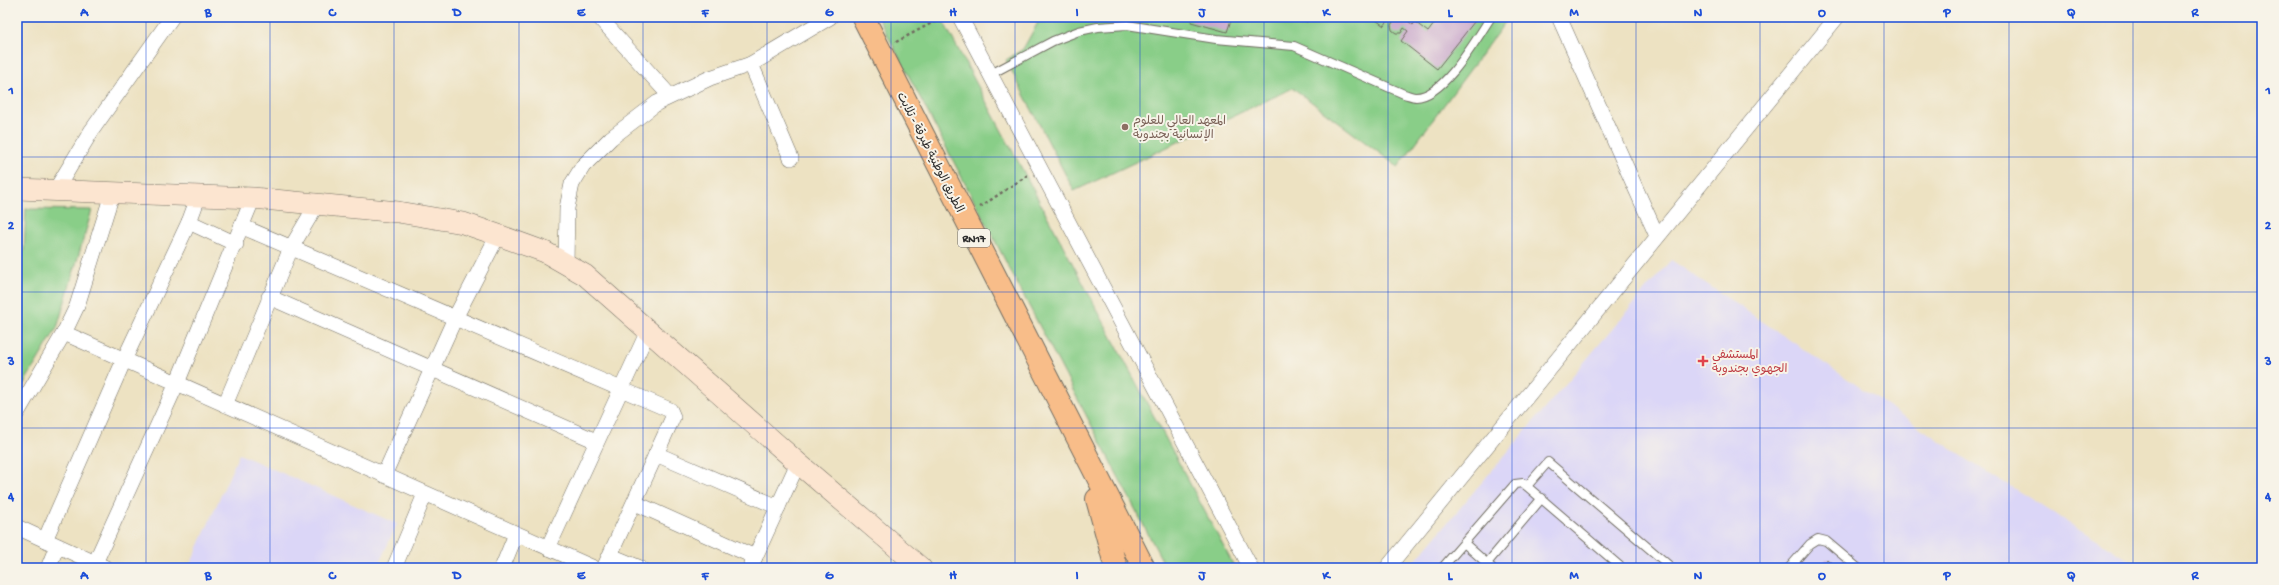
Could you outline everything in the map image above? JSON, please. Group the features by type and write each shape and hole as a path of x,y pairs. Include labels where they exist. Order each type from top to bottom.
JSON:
{"main road":[{"name":"الطريق الوطنية طبرقة - تلابت","path":"863,17 1086,459 1144,568"},
{"name":"الطريق الوطنية طبرقة - تلابت","path":"1086,459 1116,568"}],"street":[{"path":"55,191 92,130 172,17"},
{"path":"599,17 670,96"},
{"path":"566,263 567,208 572,184 583,166 611,138 644,112 670,96 710,78 751,64 830,17"},
{"path":"960,17 1252,568"},
{"path":"1559,17 1658,236"},
{"path":"1387,568 1838,17"},
{"path":"751,64 791,158"},
{"path":"17,188 55,191 113,191 253,198 439,218 464,223 498,235 566,263 585,275 798,463 921,568"},
{"path":"17,413 64,333 86,280 113,191"},
{"path":"48,568 51,543 124,360 189,222 199,195"},
{"path":"17,527 100,566 236,244 253,198"},
{"path":"225,404 269,297 292,248 317,204"},
{"path":"189,222 236,244"},
{"path":"243,227 620,388 673,413 673,418 608,562 640,568"},
{"path":"384,475 455,318 498,235"},
{"path":"269,297 596,441"},
{"path":"548,548 620,388 648,331"},
{"path":"64,333 594,568"},
{"path":"656,454 778,507"},
{"path":"635,503 752,563 798,463"},
{"path":"394,568 425,494"},
{"path":"502,568 516,534"}],"lane":[{"path":"991,74 1053,41 1098,27 1127,25 1216,39 1294,46 1416,97 1426,95 1438,88 1450,75 1491,17"},
{"path":"1527,486 1548,462 1672,568"},
{"path":"1442,568 1515,484 1523,483 1622,568"},
{"path":"1464,543 1487,566 1542,498"},
{"path":"1790,568 1810,544 1818,539 1826,541 1858,568"}],"path":[{"path":"880,50 943,17"},
{"path":"964,218 1040,167"}],"shaded area":[{"name":"المستشفى الجهوي بجندوبة","path":"1671,260 1971,462 2142,568 1409,568"},
{"path":"239,454 397,524 377,568 189,568"}],"green space":[{"path":"878,17 941,17 1235,568 1166,568"},
{"name":"المعهد العالي للعلوم الإنسانية بجندوبة","path":"1041,17 1509,17 1398,167 1293,88 1074,191 1006,60 1023,49"},
{"path":"26,209 92,210 57,328 17,395 17,257 24,251"}],"building":[{"path":"1148,17 1182,17 1182,19"},
{"path":"1192,17 1232,17 1227,32 1191,22"},
{"path":"1298,17 1310,17 1307,22"},
{"path":"1372,17 1391,17 1384,26"},
{"path":"1391,17 1403,17 1413,25 1415,22 1428,32 1437,20 1442,23 1445,20 1441,17 1478,17 1437,69 1401,41 1408,31 1404,28 1401,33 1396,33 1392,30 1391,25 1394,20"},
{"path":"1827,559 1837,568 1820,568"}],"place":[{"name":"المعهد العالي للعلوم الإنسانية بجندوبة","path":"1125,127"},
{"name":"المستشفى الجهوي بجندوبة","path":"1703,361"}]}
